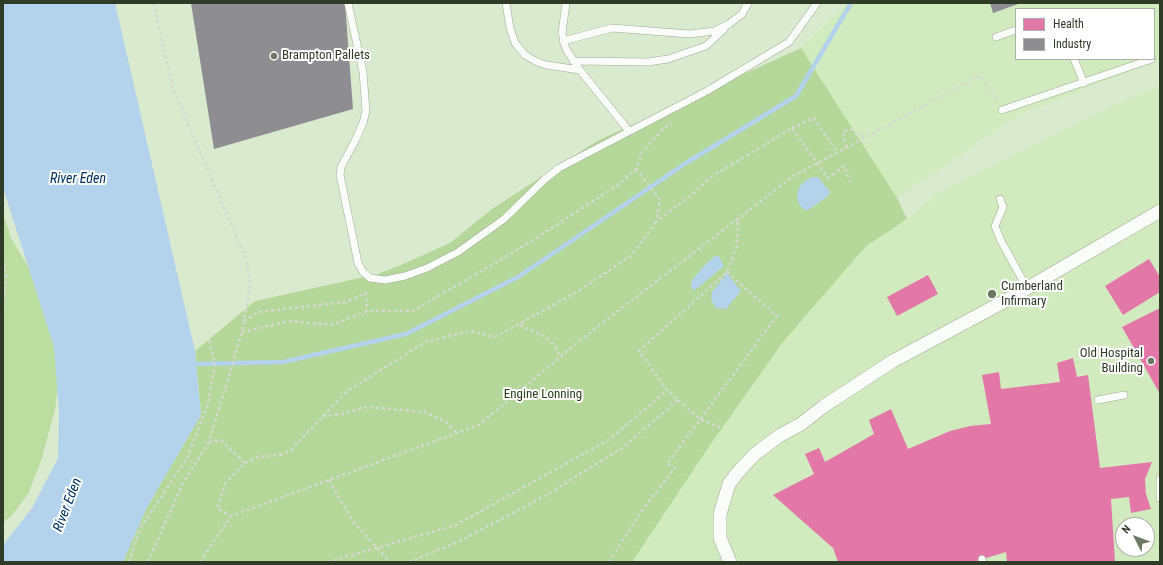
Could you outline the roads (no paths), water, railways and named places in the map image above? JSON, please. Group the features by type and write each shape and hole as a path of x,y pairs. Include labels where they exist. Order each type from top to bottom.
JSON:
{"street":[{"path":"730,562 720,538 720,514 729,484 755,454 779,436 801,424 824,406 893,361 1159,214"}],"lane":[{"path":"348,3 363,72 366,111 363,123 355,141 341,167 340,175 358,263 363,272 370,278 385,280 405,276 427,268 458,252 504,219 544,180 559,168 707,91 789,42 817,3"},
{"path":"506,3 510,28 515,43 525,55 546,65 580,70"},
{"path":"566,3 562,33 564,41 580,70 629,131"},
{"path":"574,61 648,62 668,59 706,46 742,14 748,3"},
{"path":"564,41 612,28 689,34 715,31 729,24"},
{"path":"996,37 1015,30"},
{"path":"1074,60 1084,83"},
{"path":"1002,110 1147,60"},
{"path":"1000,199 1003,207 995,226 1000,241 1027,288"},
{"path":"1098,400 1124,395"},
{"path":"1160,479 1160,498"}],"water":[{"name":"River Eden","path":"3,3 115,3 195,351 201,415 146,509 123,562 3,562 3,545 32,508 58,458 59,412 54,347 3,188"},
{"path":"813,177 818,177 830,192 828,196 808,210 804,210 799,204 797,198 799,187 806,180"},
{"path":"715,256 719,256 724,266 695,290 691,288 692,280"},
{"path":"727,273 741,291 726,309 716,308 711,300 712,292"}],"waterway":[{"path":"197,364 283,362 406,334 518,277 686,163 796,96 851,3"}],"place":[{"name":"Brampton Pallets","path":"274,56"},
{"name":"Cumberland Infirmary","path":"992,294"},
{"name":"Old Hospital Building","path":"1151,361"}],"park label":[{"name":"Engine Lonning","path":"543,395"}]}
